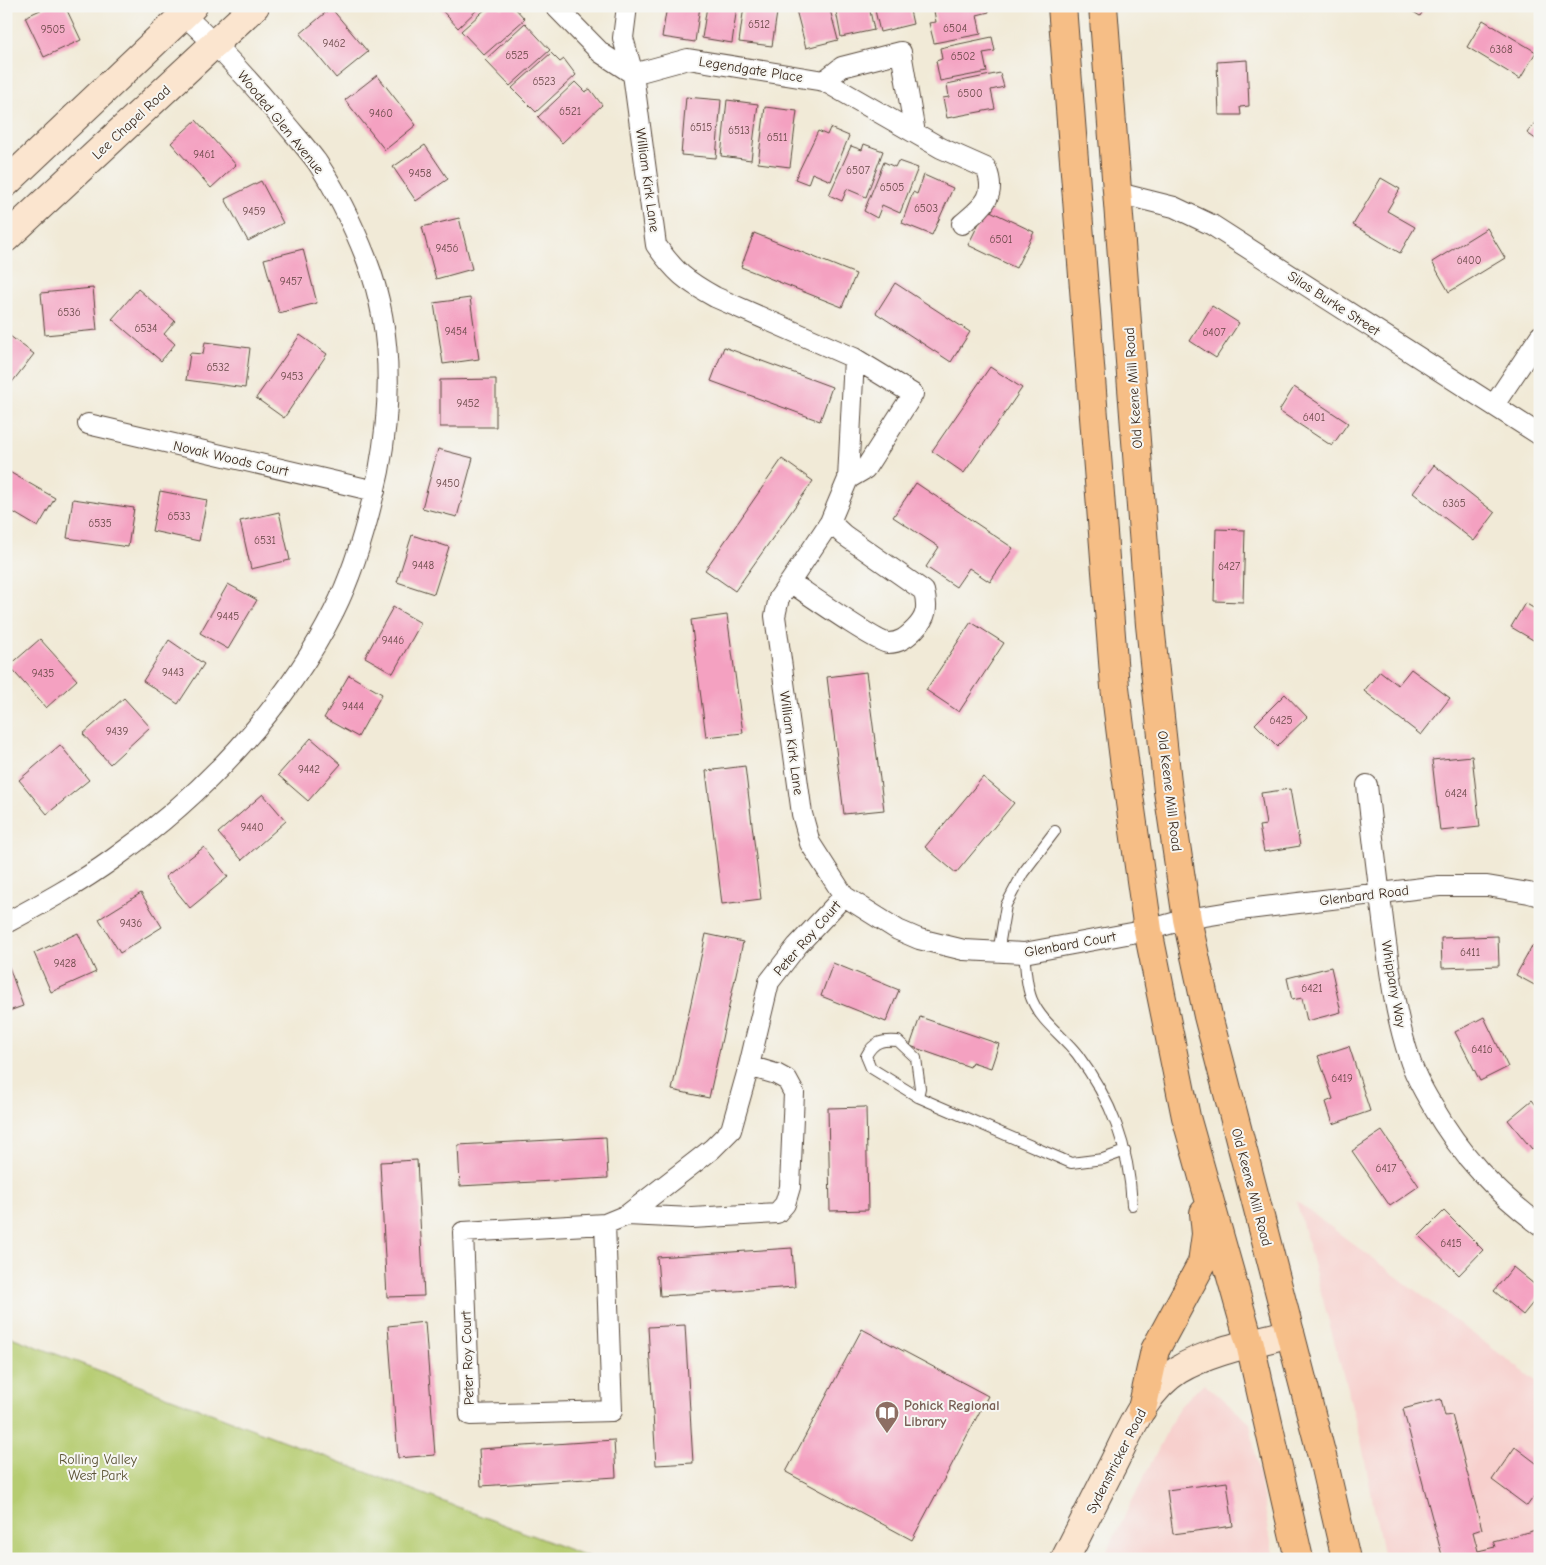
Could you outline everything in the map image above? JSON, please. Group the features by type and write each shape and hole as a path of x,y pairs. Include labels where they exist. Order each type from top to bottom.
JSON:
{"main road":[{"name":"Lee Chapel Road","path":"6,238 255,6"},
{"path":"1062,6 1115,687 1148,930 1186,1117 1250,1344 1299,1559"},
{"name":"Old Keene Mill Road","path":"1103,6 1150,625 1168,791 1187,919 1208,1016 1325,1468 1346,1559"},
{"path":"6,183 189,10"},
{"path":"1142,1409 1155,1350 1202,1263 1206,1234 1198,1157"},
{"name":"Sydenstricker Road","path":"1066,1559 1142,1409 1159,1386 1176,1371 1200,1360 1290,1333"}],"street":[{"path":"555,6 601,53 633,74"},
{"name":"William Kirk Lane","path":"627,6 623,38 633,74 656,245 671,267 694,286 854,358 913,394 865,470 848,479"},
{"name":"Wooded Glen Avenue","path":"6,923 47,901 112,860 169,816 222,765 267,715 304,664 335,609 351,574 375,491 385,440 388,398 387,360 382,320 367,260 346,210 317,162 189,10"},
{"path":"824,81 842,67 901,52 915,133"},
{"name":"Legendgate Place","path":"633,74 688,59 824,81 941,148 986,168 991,180 990,192 983,206 962,224"},
{"name":"Silas Burke Street","path":"1118,193 1174,207 1212,226 1540,435"},
{"path":"1494,406 1540,336"},
{"name":"William Kirk Lane","path":"844,896 810,843 802,814 776,616 779,598 830,522 848,479 854,358"},
{"name":"Novak Woods Court","path":"88,424 375,491"},
{"path":"790,582 868,633 887,643 906,639 922,622 928,605 924,591 844,535 830,522"},
{"name":"Whippany Way","path":"1366,785 1394,1003 1409,1059 1422,1089 1460,1149 1484,1177 1522,1212 1540,1225"},
{"name":"Glenbard Road","path":"1187,919 1439,886 1487,886 1540,896"},
{"name":"Glenbard Court","path":"844,896 898,930 919,939 964,950 998,953 1024,954 1148,930 1187,919"},
{"name":"Peter Roy Court","path":"605,1224 612,1412 470,1415 462,1232 605,1224 627,1215 712,1149 731,1130 749,1066 769,982 796,946 844,896"},
{"name":"Peter Roy Court","path":"627,1215 692,1218 777,1213 785,1204 790,1187 794,1093 787,1080 776,1074 749,1066"}],"lane":[{"path":"998,953 1006,905 1023,873 1055,831"},
{"path":"1024,954 1032,1000 1038,1012 1076,1053 1106,1099 1125,1151 1130,1177 1132,1205"},
{"path":"918,1097 920,1088 916,1058 898,1042 884,1040 871,1046 866,1056 871,1068 918,1097 1071,1163 1102,1159 1125,1151"}],"shaded area":[{"path":"1296,1201 1540,1384 1540,1559 1384,1559 1361,1440"},
{"path":"1204,1383 1250,1423 1274,1559 1103,1559 1179,1407"}],"green space":[{"name":"Rolling Valley West Park","path":"6,1335 594,1559 6,1559"}],"building":[{"path":"49,6 65,6 81,40 44,57 25,17"},
{"path":"438,6 481,6 458,28"},
{"path":"489,6 500,6 502,9 505,6 513,6 525,19 484,55 461,31"},
{"path":"667,6 700,6 695,42 662,37"},
{"path":"707,6 737,6 732,43 702,38"},
{"path":"744,6 778,6 772,46 739,42"},
{"path":"795,6 829,6 838,40 806,48"},
{"path":"835,6 869,6 874,30 841,37"},
{"path":"874,6 909,6 913,24 880,32"},
{"path":"954,6 988,6 989,12 977,15 981,34 934,43 929,23 936,22 934,11"},
{"path":"1404,6 1426,6 1420,16"},
{"path":"331,8 368,52 336,78 300,34"},
{"path":"1483,20 1536,52 1520,79 1467,47"},
{"path":"525,23 550,50 510,86 485,60"},
{"path":"992,37 995,51 983,53 987,72 940,81 936,61 942,59 940,48"},
{"path":"551,53 560,62 564,59 576,75 536,112 512,88"},
{"path":"1247,60 1249,106 1240,107 1241,115 1219,115 1217,62"},
{"path":"1000,73 1004,87 991,90 995,109 947,118 943,98 949,97 947,84"},
{"path":"377,75 416,125 385,150 345,100"},
{"path":"575,82 585,92 590,89 602,105 562,143 538,117"},
{"path":"686,97 721,100 716,158 681,155"},
{"path":"727,100 758,104 751,160 721,156"},
{"path":"765,107 797,111 790,167 758,163"},
{"path":"1540,116 1540,142 1527,133"},
{"path":"196,120 236,165 211,188 171,143"},
{"path":"830,128 849,136 831,181 812,173 808,184 795,179 818,131 827,135"},
{"path":"864,144 883,151 866,197 847,189 842,201 829,195 851,146 862,150"},
{"path":"425,145 448,179 416,201 393,167"},
{"path":"898,161 918,168 900,213 882,205 877,218 864,211 884,162 895,167"},
{"path":"924,175 953,188 932,235 902,223 913,192 917,194"},
{"path":"1381,178 1400,189 1387,211 1415,227 1400,253 1353,225"},
{"path":"261,181 283,223 248,241 225,199"},
{"path":"986,209 1034,232 1016,268 968,245"},
{"path":"459,218 472,269 436,279 422,227"},
{"path":"1487,228 1505,258 1449,292 1432,262"},
{"path":"754,233 856,274 842,307 741,267"},
{"path":"303,249 317,303 279,313 264,259"},
{"path":"895,283 970,332 951,362 876,313"},
{"path":"93,288 97,330 45,335 41,293"},
{"path":"138,289 175,321 164,334 175,344 161,361 112,319"},
{"path":"470,298 479,359 443,364 434,303"},
{"path":"1212,306 1239,323 1216,358 1190,341"},
{"path":"6,333 34,354 6,390"},
{"path":"300,335 327,354 284,418 256,398"},
{"path":"205,342 250,348 245,388 186,380 190,353 203,354"},
{"path":"724,347 832,387 820,421 711,381"},
{"path":"990,367 1022,388 964,473 932,451"},
{"path":"496,379 496,427 440,427 440,380"},
{"path":"1294,387 1348,423 1332,446 1279,411"},
{"path":"438,449 473,458 457,517 422,508"},
{"path":"782,459 813,481 735,591 705,570"},
{"path":"1434,465 1495,513 1474,541 1413,493"},
{"path":"6,470 55,498 38,527 6,508"},
{"path":"916,483 1013,548 990,582 969,568 956,587 926,567 939,547 893,517"},
{"path":"160,491 207,500 199,541 152,531"},
{"path":"73,499 134,508 128,547 67,538"},
{"path":"279,512 290,560 251,569 240,521"},
{"path":"1216,529 1245,530 1243,602 1214,601"},
{"path":"412,535 449,547 434,594 397,582"},
{"path":"228,584 257,600 228,649 200,633"},
{"path":"1525,603 1540,612 1540,644 1511,627"},
{"path":"393,607 421,623 393,673 365,657"},
{"path":"727,615 743,733 706,737 691,620"},
{"path":"971,622 1004,643 959,712 926,690"},
{"path":"40,639 77,680 46,708 9,666"},
{"path":"169,640 204,664 178,704 143,681"},
{"path":"1411,669 1450,698 1421,735 1364,691 1380,671 1398,685"},
{"path":"866,672 884,810 844,814 827,677"},
{"path":"349,675 382,694 358,737 324,718"},
{"path":"1285,694 1307,717 1277,746 1255,724"},
{"path":"124,698 150,727 110,764 83,734"},
{"path":"311,738 341,764 308,801 278,775"},
{"path":"60,745 89,780 47,814 19,780"},
{"path":"1472,756 1480,827 1440,831 1432,760"},
{"path":"745,766 761,899 722,904 706,771"},
{"path":"983,777 1014,803 956,873 925,847"},
{"path":"1290,789 1300,846 1264,852 1259,826 1266,825 1261,793"},
{"path":"263,794 286,821 242,860 218,833"},
{"path":"204,847 228,877 190,908 165,877"},
{"path":"141,893 162,927 120,953 99,919"},
{"path":"78,933 96,972 51,992 34,953"},
{"path":"706,934 743,942 709,1098 672,1090"},
{"path":"1498,936 1499,966 1442,968 1441,938"},
{"path":"1533,945 1540,949 1540,988 1516,975"},
{"path":"833,963 899,990 886,1022 821,996"},
{"path":"9,967 23,1006 6,1012 6,968"},
{"path":"1331,967 1341,1012 1307,1021 1302,998 1292,1000 1287,978"},
{"path":"920,1017 999,1044 991,1068 972,1062 970,1067 910,1046"},
{"path":"1484,1017 1508,1067 1480,1081 1455,1032"},
{"path":"1349,1046 1370,1111 1333,1124 1326,1102 1333,1099 1318,1056"},
{"path":"1532,1100 1540,1110 1540,1142 1532,1149 1508,1120"},
{"path":"866,1107 868,1210 830,1211 828,1108"},
{"path":"1382,1131 1419,1186 1390,1206 1352,1151"},
{"path":"606,1137 608,1178 460,1186 458,1145"},
{"path":"417,1160 424,1296 387,1297 380,1162"},
{"path":"1444,1211 1483,1250 1459,1275 1419,1236"},
{"path":"792,1248 795,1287 660,1296 657,1257"},
{"path":"1513,1267 1540,1289 1540,1294 1523,1315 1494,1291"},
{"path":"425,1322 435,1455 398,1458 388,1326"},
{"path":"685,1325 693,1463 656,1465 648,1327"},
{"name":"Pohick Regional Library","path":"862,1329 988,1396 912,1540 786,1472"},
{"path":"1441,1399 1445,1416 1452,1415 1482,1529 1473,1532 1478,1551 1495,1547 1493,1541 1540,1529 1540,1559 1477,1559 1476,1554 1459,1559 1443,1559 1403,1409"},
{"path":"614,1440 616,1477 481,1486 479,1449"},
{"path":"1515,1447 1540,1466 1540,1488 1527,1506 1492,1480"},
{"path":"1227,1482 1233,1526 1173,1534 1167,1490"}],"place":[{"name":"Pohick Regional Library","path":"887,1434"}]}
